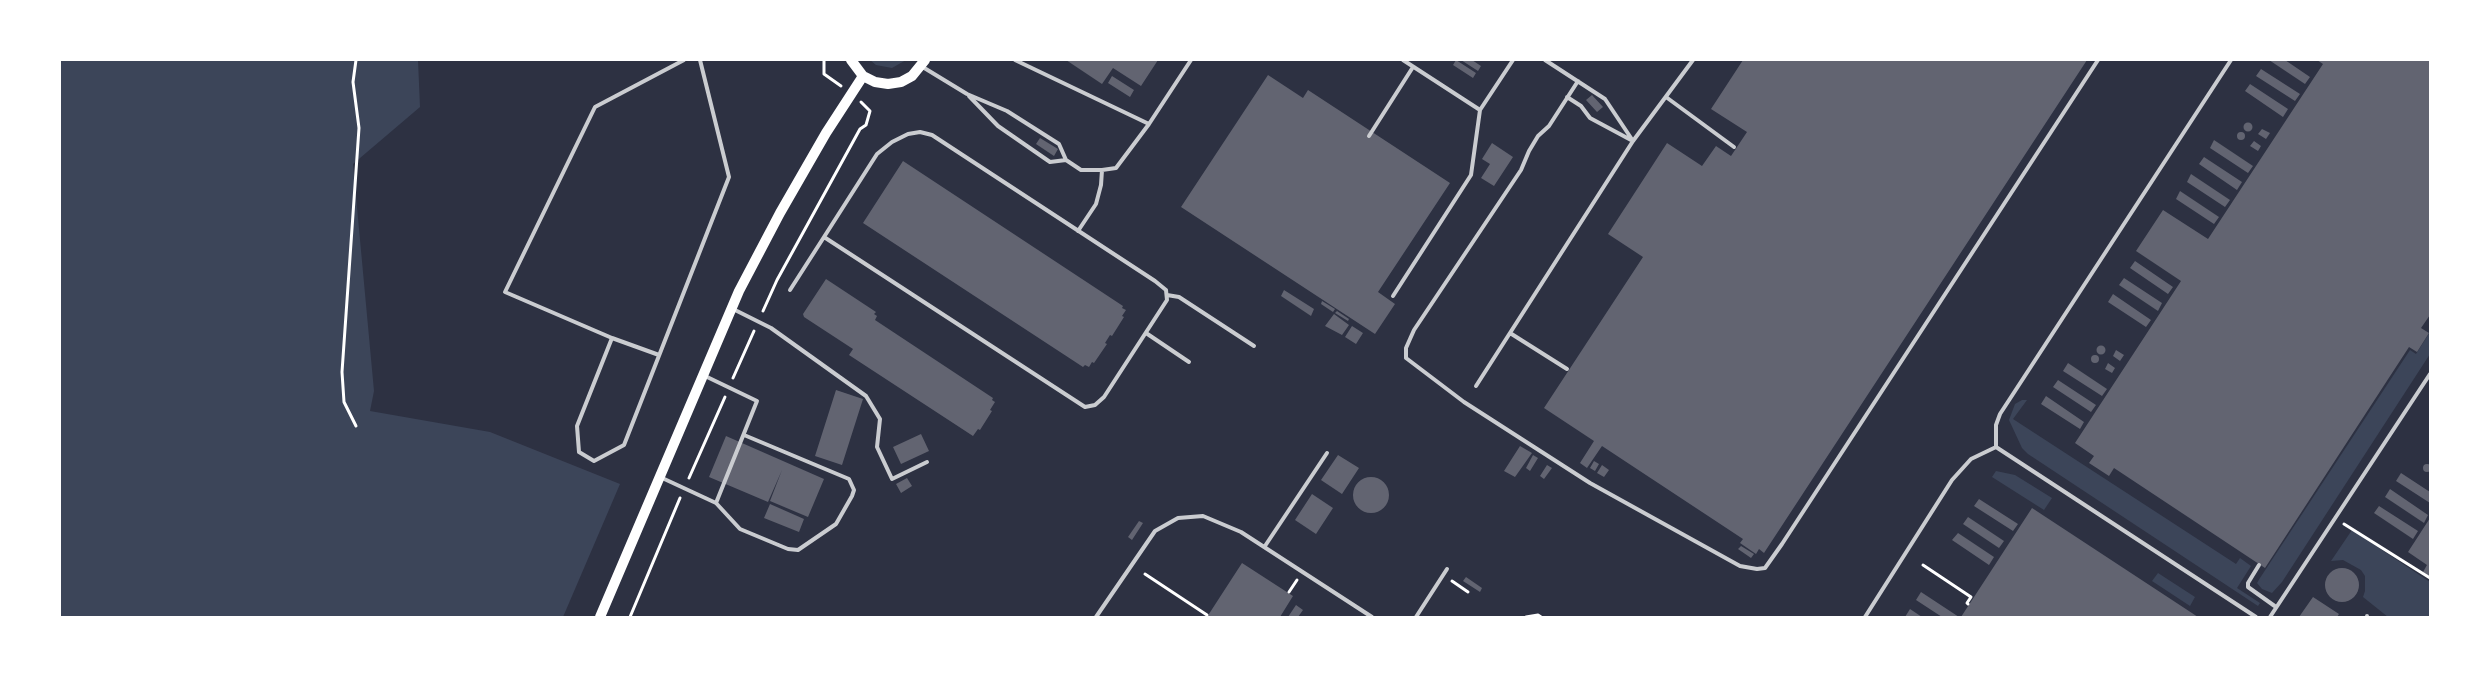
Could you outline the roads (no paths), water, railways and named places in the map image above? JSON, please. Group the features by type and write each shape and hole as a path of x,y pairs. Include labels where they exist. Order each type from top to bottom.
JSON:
{"main road":[{"path":"851,60 863,76 875,82 888,84 901,82 912,76 923,63"},
{"path":"600,617 732,309 780,213 826,133 863,76"}],"lane":[{"path":"659,355 612,338 505,292 595,107 684,60"},
{"path":"612,338 577,426 579,452 594,461 624,445 729,177 700,60"},
{"path":"1015,60 1149,124"},
{"path":"967,94 1008,111 1059,144 1066,160 1081,170 1116,168 1149,124 1191,60"},
{"path":"1403,60 1480,110"},
{"path":"1392,296 1471,175 1480,110 1513,60"},
{"path":"1545,60 1605,99 1633,141"},
{"path":"1476,386 1633,141 1693,60"},
{"path":"1578,81 1549,126 1529,151 1521,170 1414,330 1406,348 1406,358 1464,402 1590,483 1740,566 1757,569 1765,568 1782,544 2098,60"},
{"path":"1996,447 1996,425 2000,414 2231,60"},
{"path":"923,63 967,94 998,126 1050,162 1066,160"},
{"path":"1368,136 1413,66"},
{"path":"1567,97 1582,106 1590,118 1633,141"},
{"path":"1666,97 1734,147"},
{"path":"790,290 877,154 892,142 908,134 920,132 932,135 1155,281 1166,290 1168,295 1165,304 1100,401 1091,407 1085,407 824,237"},
{"path":"1078,231 1096,204 1102,170"},
{"path":"1168,295 1180,297 1254,346"},
{"path":"732,309 771,328 866,396 880,419 877,447 892,479 927,462"},
{"path":"1146,333 1189,362"},
{"path":"1510,333 1566,369"},
{"path":"2270,617 2430,374"},
{"path":"703,375 757,401 716,503"},
{"path":"660,477 716,503 740,529 788,549 798,550 836,524 854,490 848,480 744,435"},
{"path":"1865,617 1952,480 1971,459 1996,447"},
{"path":"1996,447 2256,617"},
{"path":"1265,546 1327,453"},
{"path":"1096,617 1155,531 1178,518 1202,516 1241,532 1265,546 1372,617"},
{"path":"2259,565 2248,583 2248,587 2276,607"},
{"path":"1416,617 1447,569"}]}
